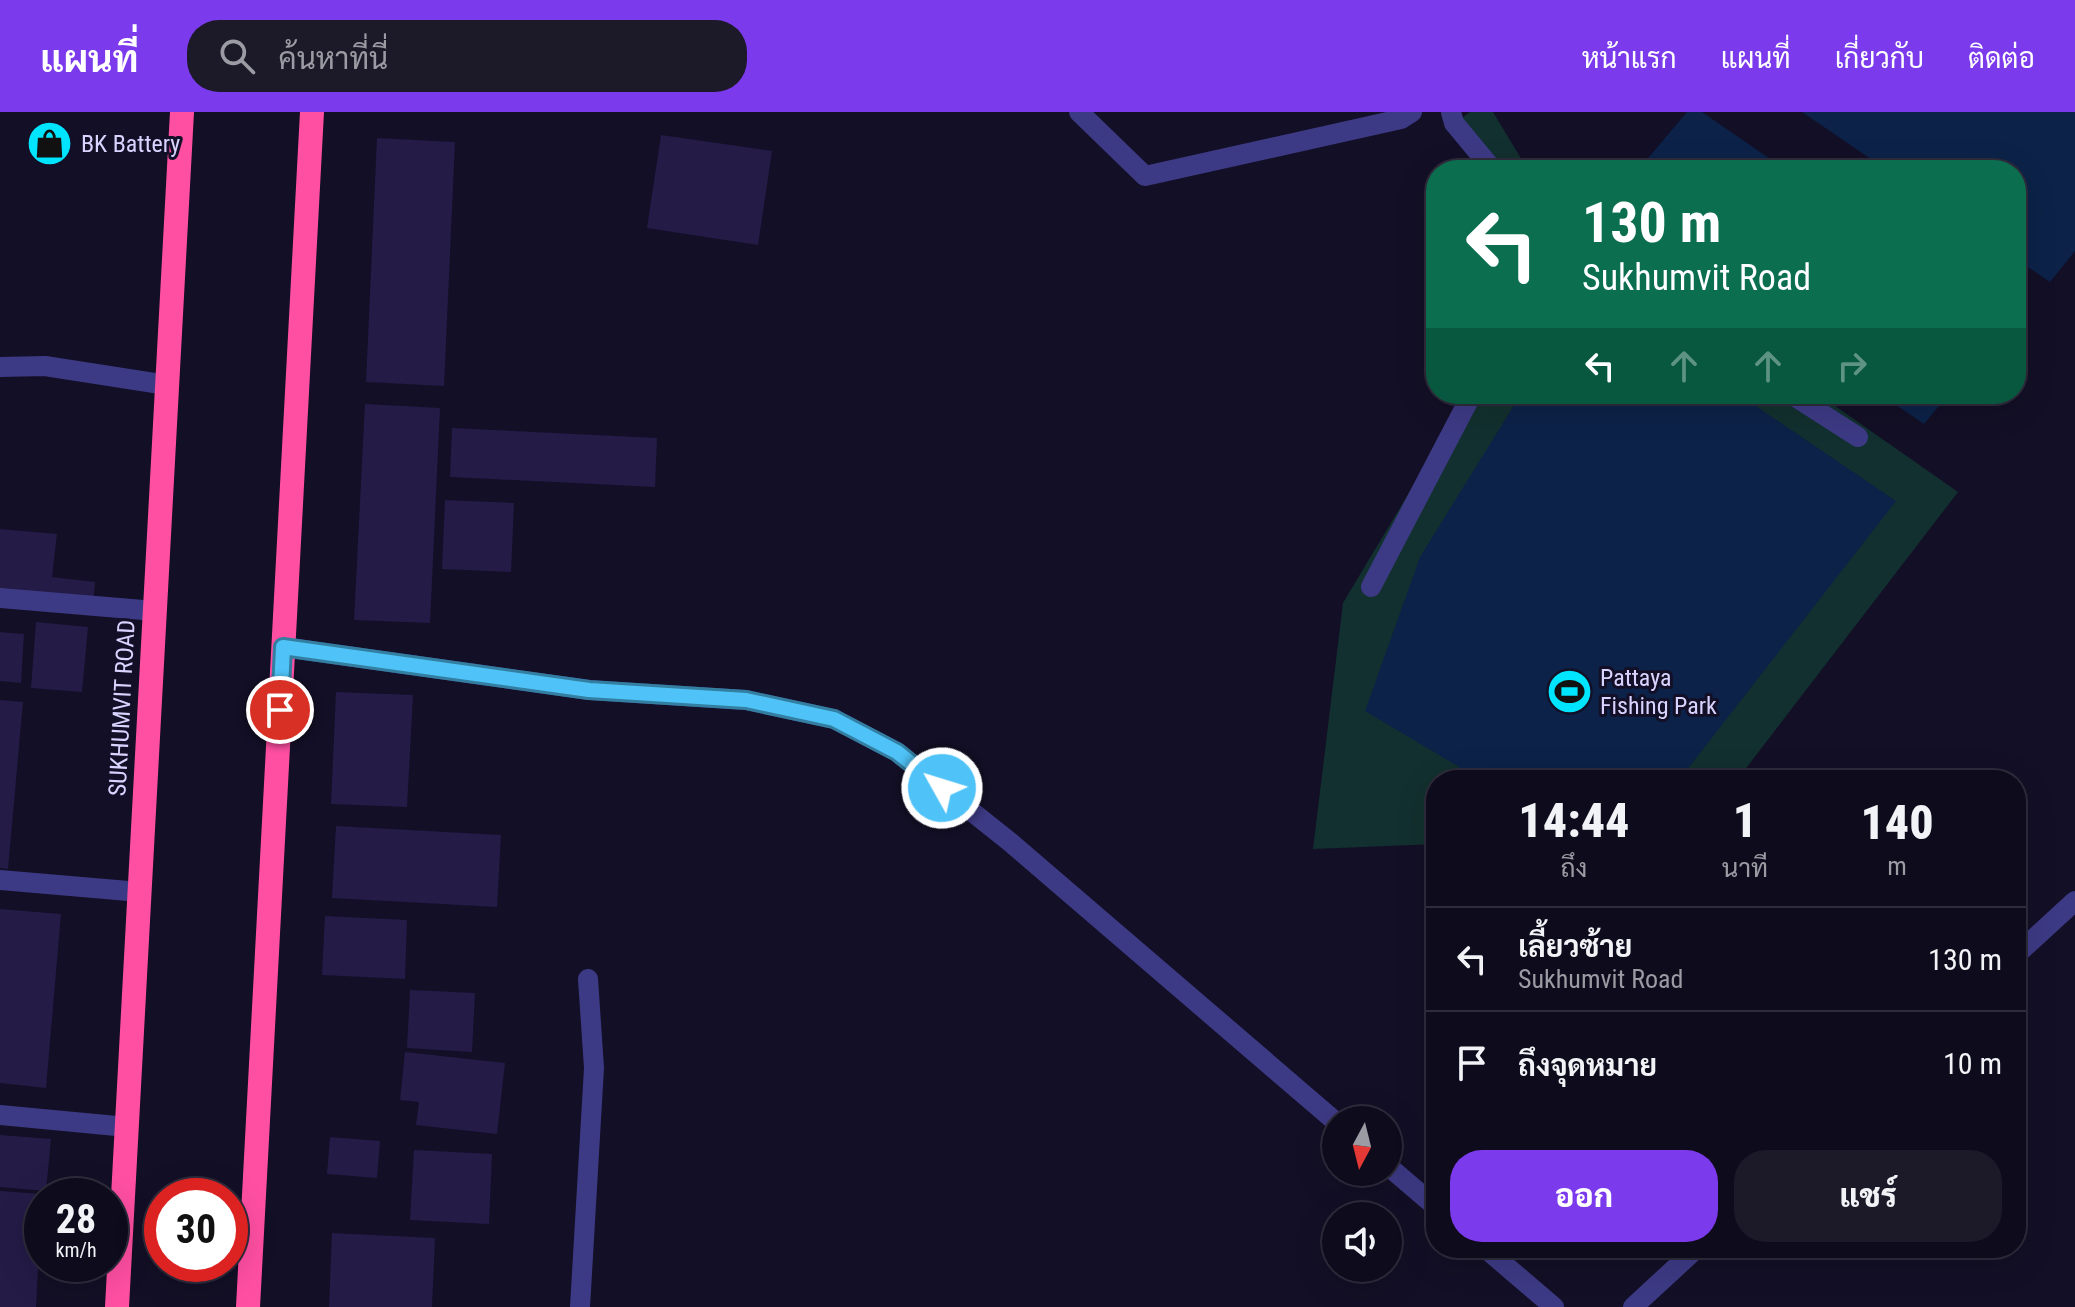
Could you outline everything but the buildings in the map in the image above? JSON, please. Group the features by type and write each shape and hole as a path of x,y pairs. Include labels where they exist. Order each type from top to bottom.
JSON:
{"highway":[{"name":"SUKHUMVIT ROAD","path":"117,1307 182,112"},
{"path":"248,1307 312,112"}],"street":[{"path":"1079,112 1145,176 1401,119 1412,112"},
{"path":"1451,112 1454,123 1485,160"},
{"path":"0,367 45,366 167,385"},
{"path":"1371,587 1467,404"},
{"path":"1807,404 1858,437"},
{"path":"0,598 155,611"},
{"path":"283,647 589,690 746,700 834,719 897,752 999,833 1322,1110"},
{"path":"0,880 140,892"},
{"path":"2026,946 2075,901"},
{"path":"580,1307 594,1068 588,979"},
{"path":"0,1115 127,1127"},
{"path":"1402,1178 1426,1198"},
{"path":"1497,1258 1554,1307"},
{"path":"1633,1307 1686,1258"}],"green space":[{"path":"1470,112 1493,112 1522,160 1475,160 1454,124"},
{"name":"Pattaya Fishing Park","path":"1462,404 1832,404 1958,492 1745,770 1426,770 1426,844 1313,849 1343,603"}],"water":[{"path":"1687,112 1702,112 1772,160 1646,160"},
{"path":"1802,112 2075,112 2075,251 2050,282 2026,266 2026,160 1872,160"},
{"name":"Pattaya Fishing Park","path":"1515,404 1753,404 1896,501 1687,770 1464,770 1365,711 1420,557"},
{"path":"1895,404 1941,404 1924,424"}],"place":[{"name":"BK Battery","path":"50,144"},
{"name":"Pattaya Fishing Park","path":"1569,692"}],"route":[{"path":"280,710 283,647 589,690 746,700 834,719 897,752 942,788"}]}
